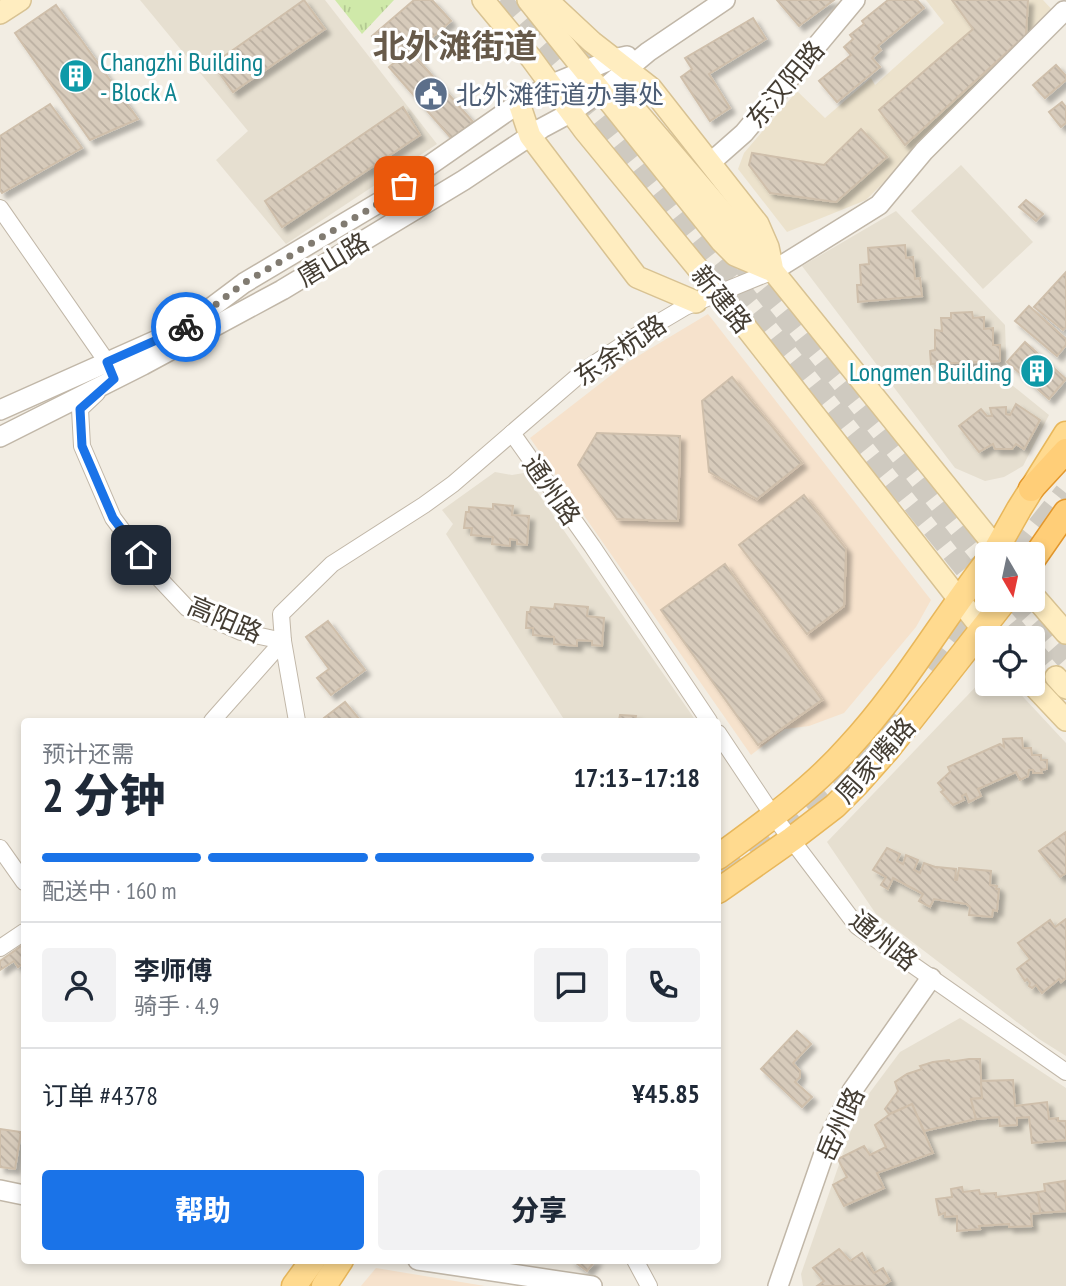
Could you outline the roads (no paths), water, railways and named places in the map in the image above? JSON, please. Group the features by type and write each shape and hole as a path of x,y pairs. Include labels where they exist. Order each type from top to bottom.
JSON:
{"highway":[{"path":"1031,489 1066,451"},
{"path":"1045,542 1066,512"}],"main road":[{"path":"0,13 20,0"},
{"name":"新建路","path":"483,0 979,626"},
{"name":"新建路","path":"528,0 735,255 773,271"},
{"name":"新建路","path":"547,0 651,88 758,225 768,247 773,271 985,542"},
{"path":"519,103 530,136 637,277 696,302"},
{"path":"633,107 773,271"},
{"name":"周家嘴路","path":"1002,542 1031,489 1066,435"},
{"path":"1045,553 1066,530"},
{"name":"周家嘴路","path":"721,855 827,770 851,745 975,579"},
{"path":"1045,609 1066,633"},
{"name":"周家嘴路","path":"721,889 835,806 975,647"},
{"path":"1043,696 1066,720"},
{"path":"294,1286 310,1264"},
{"path":"324,1286 338,1264"}],"street":[{"name":"唐山路","path":"0,437 184,328 244,283 390,196 519,103 550,85 585,71 621,64 648,52 725,0"},
{"name":"东汉阳路","path":"710,163 744,133 855,0"},
{"name":"东余杭路","path":"283,641 281,614 332,564 434,498 486,457 585,370 636,336 696,302 773,271 879,205 924,151 1061,8"},
{"name":"唐山路","path":"0,410 110,370 282,290 570,113 601,91 621,64"},
{"path":"0,208 110,370"},
{"name":"高阳路","path":"110,370 80,409 82,446 113,518 155,574 187,608 241,632 283,641 297,718"},
{"name":"通州路","path":"512,433 592,546 707,718"},
{"path":"215,718 283,641"},
{"name":"通州路","path":"721,738 772,814 857,926 1066,1072"},
{"path":"0,848 21,878"},
{"path":"0,948 21,934"},
{"name":"岳州路","path":"778,1286 830,1136 852,1091 931,978"},
{"path":"0,1190 21,1194"},
{"path":"445,1264 592,1286"},
{"path":"637,1264 649,1286"}],"tunnel":[{"path":"501,0 582,93 975,581"},
{"path":"561,29 633,107"},
{"path":"743,265 975,554"},
{"path":"1026,542 1066,493"},
{"path":"926,666 975,605"},
{"path":"1001,612 1012,626"},
{"path":"1025,612 1066,659"},
{"path":"1045,664 1056,677"},
{"path":"722,874 781,830 847,774 892,712"}],"place":[{"name":"Changzhi Building - Block A","path":"76,76"},
{"name":"北外滩街道办事处","path":"431,94"},
{"name":"Longmen Building","path":"1037,371"}],"district":[{"name":"北外滩街道","path":"455,45"}]}
